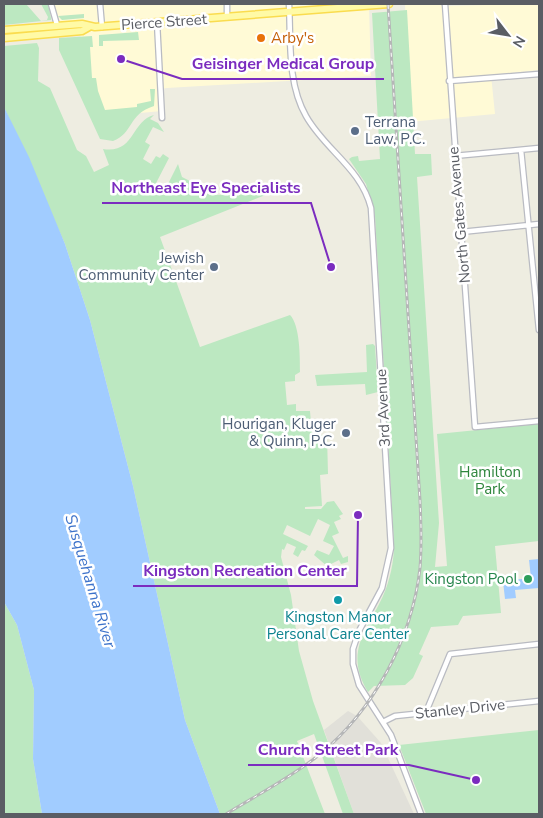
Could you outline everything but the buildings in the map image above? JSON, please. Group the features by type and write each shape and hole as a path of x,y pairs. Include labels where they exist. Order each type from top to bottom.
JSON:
{"main road":[{"name":"Pierce Street","path":"4,30 82,24 89,27 102,27 389,4"},
{"name":"Pierce Street","path":"4,38 82,31 89,27"}],"street":[{"path":"51,4 58,25"},
{"path":"100,4 102,27"},
{"path":"226,4 227,17"},
{"name":"3rd Avenue","path":"289,4 293,79 299,101 309,120 361,182 372,213 391,548 382,588 355,642 353,664 359,685 383,722 394,744 421,814"},
{"name":"North Gates Avenue","path":"445,4 474,427 539,421"},
{"path":"157,22 162,118"},
{"path":"449,81 539,74"},
{"path":"454,156 539,148"},
{"path":"521,150 539,330"},
{"path":"461,232 539,224"},
{"path":"426,712 450,654 539,644"},
{"name":"Stanley Drive","path":"383,722 395,716 539,701"}],"shaded area":[{"path":"54,4 369,4 371,76 167,88 161,89 162,111 107,116 81,54 80,21 60,23"},
{"path":"405,4 441,4 441,6 539,4 539,70 491,75 495,114 409,122"},
{"path":"348,711 357,716 381,743 414,814 354,814 324,730"}],"green space":[{"path":"4,4 26,4 41,21 47,20 48,17 41,4 48,4 51,20 4,25"},
{"name":"Hamilton Park","path":"407,10 415,154 431,154 432,175 417,177 439,523 435,567 447,566 437,434 539,424 539,541 495,546 501,613 463,616 458,625 431,627 419,654 423,656 413,678 405,685 374,686 368,692 361,678 358,665 360,642 388,584 394,544 375,216 366,184 349,159 358,156 359,161 380,159 372,13"},
{"path":"84,14 84,18 62,20 58,16"},
{"path":"138,32 139,40 103,41 103,46 99,46 99,35"},
{"path":"92,36 93,47 90,47 92,78 96,78 98,91 105,110 137,107 137,104 151,101 150,89 155,89 154,106 139,114 124,134 113,141 100,139 59,50 59,38"},
{"path":"37,43 39,48 38,81 50,88 77,150 86,156 94,172 109,165 103,149 121,147 147,118 154,115 150,119 158,123 164,132 153,127 145,142 150,145 143,159 151,164 156,156 160,158 163,154 169,158 154,187 164,192 178,164 182,177 194,183 193,187 211,195 268,194 160,237 200,347 290,315 296,326 299,342 300,372 295,375 295,381 285,382 287,405 296,404 296,411 310,411 312,435 327,435 328,474 320,475 322,506 305,507 305,509 321,509 327,502 334,501 343,514 339,516 341,519 334,522 339,533 332,536 343,558 348,556 348,562 341,564 339,560 327,566 314,555 317,550 329,555 334,546 323,541 330,525 318,519 310,536 287,525 283,534 308,546 305,551 302,550 298,557 293,554 296,547 287,543 284,550 282,549 281,557 291,595 299,651 313,701 354,814 343,814 314,734 297,741 325,814 220,814 185,720 133,486 90,320 65,244 4,107 4,46"},
{"path":"373,344 375,346 378,392 366,395 365,384 317,386 315,375 367,372 366,345"},
{"path":"4,602 17,625 34,690 33,759 42,814 4,814"},
{"path":"539,730 539,814 426,814 399,745"}],"water":[{"name":"Susquehanna River","path":"4,107 29,157 65,244 90,320 133,486 185,720 220,814 42,814 33,759 34,690 17,625 4,602"},
{"name":"Kingston Pool","path":"539,559 539,588 515,590 516,598 505,599 503,581 531,578 529,560"}],"railway":[{"path":"226,814 285,779 319,755 357,717 373,695 399,647 416,595 421,559 420,500 388,4"}],"place":[{"name":"Arby's","path":"261,38"},
{"name":"Geisinger Medical Group","path":"121,59"},
{"name":"Terrana Law, P.C.","path":"355,131"},
{"name":"Jewish Community Center","path":"214,267"},
{"name":"Northeast Eye Specialists","path":"331,267"},
{"name":"Hourigan, Kluger & Quinn, P.C.","path":"346,433"},
{"name":"Kingston Recreation Center","path":"358,515"},
{"name":"Kingston Pool","path":"528,579"},
{"name":"Kingston Manor Personal Care Center","path":"338,600"},
{"name":"Church Street Park","path":"476,780"}]}
